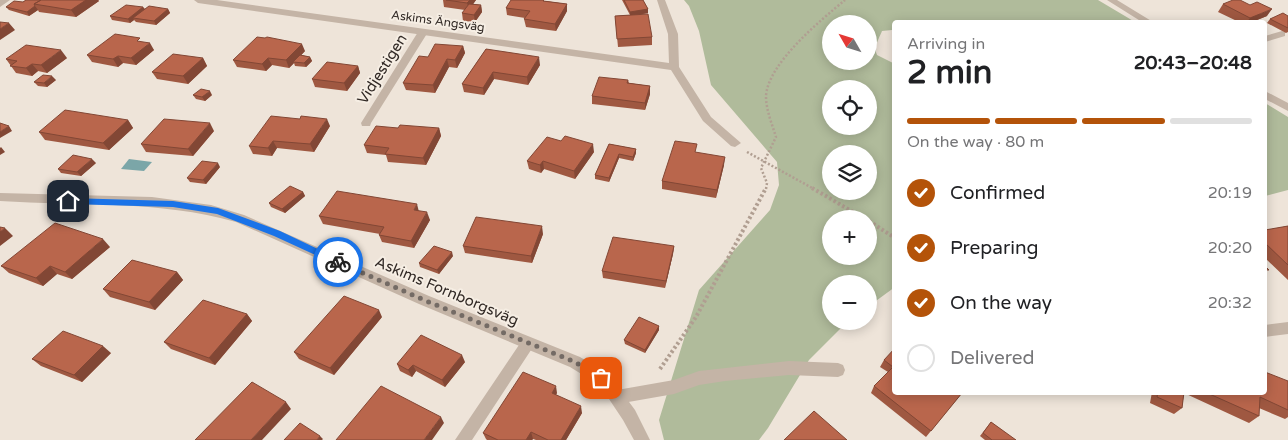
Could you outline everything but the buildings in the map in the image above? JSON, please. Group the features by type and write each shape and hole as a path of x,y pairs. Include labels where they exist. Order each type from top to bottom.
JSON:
{"street":[{"path":"0,4 6,0"},
{"name":"Askims Ängsväg","path":"198,0 674,67"},
{"path":"661,0 674,34 674,67 708,118 735,142"},
{"path":"1111,0 1145,20"},
{"name":"Vidjestigen","path":"366,123 423,32"},
{"path":"1267,38 1282,34"},
{"path":"1267,95 1288,108"},
{"name":"Askims Fornborgsväg","path":"0,197 173,204 218,211 277,234 424,300 575,362 590,370 601,378 617,398 642,440"},
{"path":"1267,331 1288,328"},
{"path":"463,440 528,343"},
{"path":"617,398 645,391 674,387 699,378 752,371 789,368 838,370"}],"path":[{"path":"645,391 696,317 766,190 767,183 761,168 776,137 767,106 767,91 775,74 792,49 815,24 844,0"},
{"path":"763,162 851,210"},
{"path":"877,226 892,236"}],"green space":[{"path":"684,0 1098,0 1132,20 892,20 892,30 882,31 878,41 878,15 822,15 822,70 878,70 878,56 892,62 892,289 877,300 877,275 822,275 822,330 839,330 809,360 759,440 664,440 659,420 699,290 770,210 779,185 777,162 711,85 699,31 689,6"},
{"path":"1267,104 1288,117 1288,190 1267,195"}],"water":[{"path":"129,159 152,162 144,171 121,169"}],"way so far":[{"path":"338,262 424,300 575,362 601,378"}],"route":[{"path":"68,201 173,204 218,211 240,218 338,262"}]}
